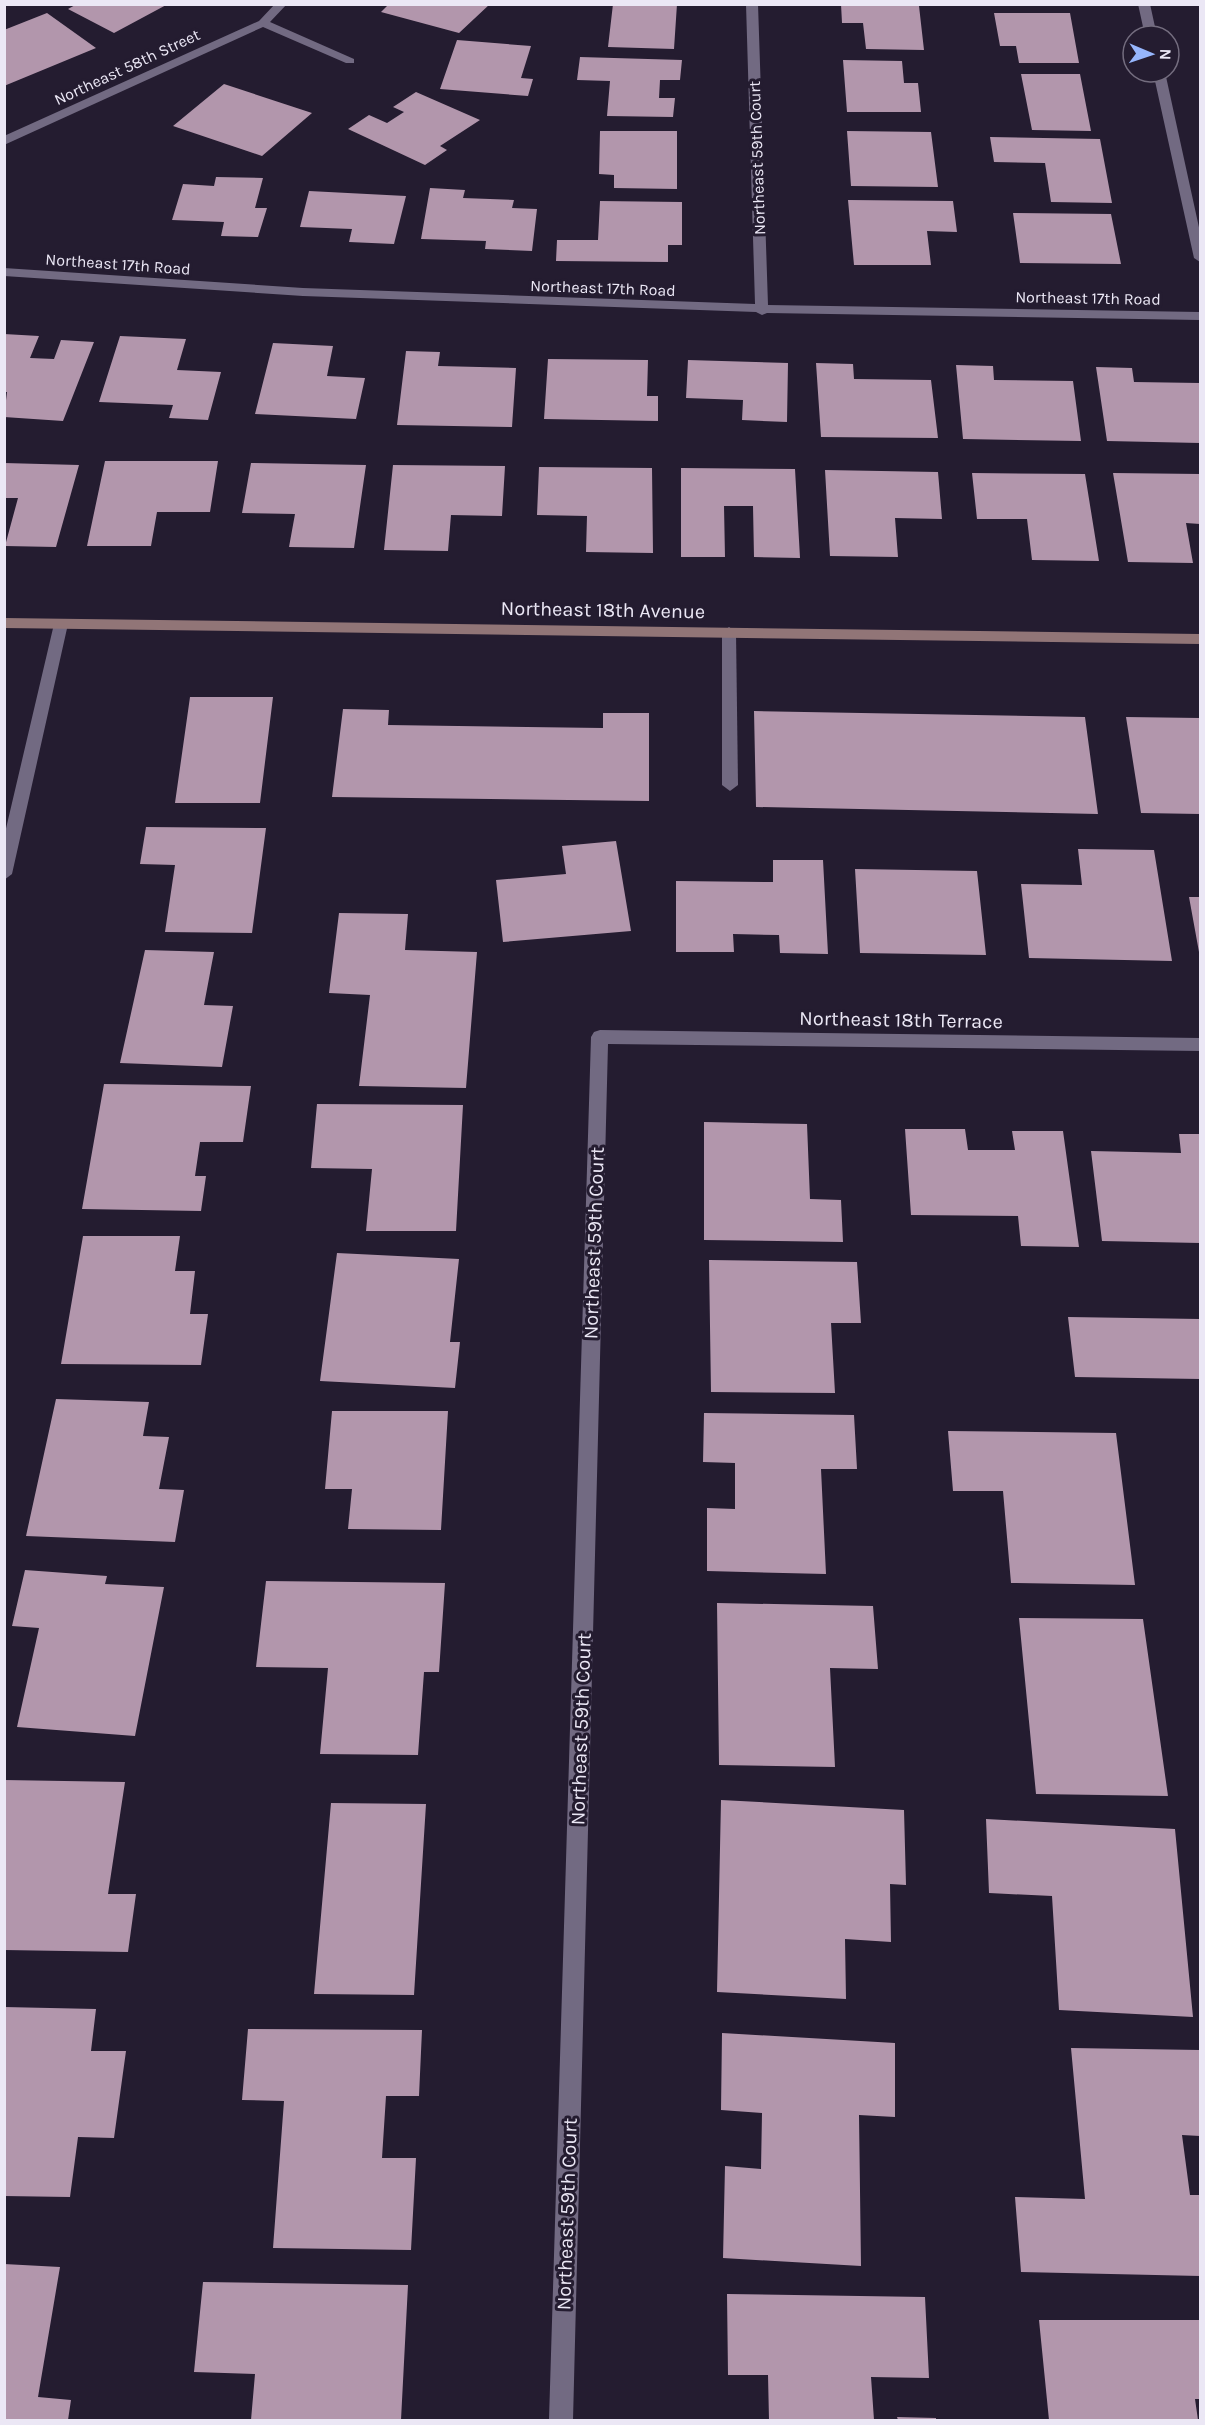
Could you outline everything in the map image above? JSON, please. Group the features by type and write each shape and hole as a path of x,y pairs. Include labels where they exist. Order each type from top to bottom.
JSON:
{"street":[{"name":"Northeast 58th Street","path":"4,141 263,23 282,4"},
{"name":"Northeast 59th Court","path":"752,4 762,311"},
{"path":"1144,4 1148,24"},
{"path":"263,23 350,61"},
{"path":"1162,84 1200,258"},
{"name":"Northeast 17th Road","path":"4,272 171,285 762,311 1200,316"},
{"name":"Northeast 18th Avenue","path":"4,623 1200,639"},
{"path":"4,874 61,624"},
{"path":"729,632 730,785"},
{"name":"Northeast 59th Court","path":"561,2421 600,1037"},
{"name":"Northeast 18th Terrace","path":"600,1037 1200,1045"}],"building":[{"path":"77,4 168,4 114,33 68,9"},
{"path":"389,4 490,4 459,33 381,12"},
{"path":"613,4 677,4 674,49 608,47"},
{"path":"841,4 919,6 924,50 866,49 863,23 842,23"},
{"path":"47,13 96,48 4,86 4,30"},
{"path":"994,13 1070,13 1079,63 1019,63 1016,46 1000,46"},
{"path":"457,40 531,46 521,78 533,79 528,96 440,89"},
{"path":"580,57 682,60 680,80 660,80 659,98 675,98 673,117 607,116 610,81 577,80"},
{"path":"843,60 902,61 904,83 918,83 921,112 847,112"},
{"path":"1021,74 1080,74 1091,131 1032,130"},
{"path":"224,84 312,113 262,156 173,126"},
{"path":"416,92 480,120 440,146 447,150 425,165 348,129 369,115 387,123 404,112 393,107"},
{"path":"600,131 677,131 677,189 614,188 614,175 599,174"},
{"path":"847,131 931,132 938,187 851,186"},
{"path":"990,137 1100,139 1112,203 1051,202 1045,163 994,162"},
{"path":"216,177 263,178 255,208 267,208 258,237 221,236 224,222 172,220 183,184 214,186"},
{"path":"430,188 465,190 463,198 514,200 512,208 537,209 532,251 485,249 486,241 421,239"},
{"path":"309,191 406,196 394,244 349,242 352,229 300,227"},
{"path":"848,200 953,201 957,232 927,231 931,265 854,265"},
{"path":"600,201 682,202 682,245 668,245 668,262 556,261 557,240 598,240"},
{"path":"1013,213 1111,214 1121,264 1020,263"},
{"path":"4,334 39,336 30,358 54,359 61,340 94,342 63,421 4,417 7,392 4,392"},
{"path":"120,336 186,339 177,370 221,372 208,420 169,418 173,405 99,402"},
{"path":"273,343 333,346 327,376 365,378 356,419 255,414"},
{"path":"406,351 440,352 438,366 516,368 512,427 397,425"},
{"path":"548,359 648,360 647,396 658,396 658,421 544,419"},
{"path":"688,360 788,363 787,422 742,420 743,400 686,398"},
{"path":"816,363 853,364 854,379 931,380 938,438 821,437"},
{"path":"956,365 993,366 994,380 1073,381 1081,441 963,439"},
{"path":"1096,367 1132,368 1134,382 1200,383 1200,443 1107,441"},
{"path":"105,461 218,461 210,512 157,512 151,546 87,546"},
{"path":"4,463 79,465 56,547 5,546 18,498 4,498"},
{"path":"251,463 366,465 354,548 289,547 295,514 242,513"},
{"path":"393,465 505,466 502,516 451,515 448,551 384,550"},
{"path":"539,467 652,468 653,553 586,552 587,516 537,515"},
{"path":"681,468 795,469 800,558 754,557 753,506 724,506 725,557 681,557"},
{"path":"825,470 938,472 942,519 895,518 898,557 830,556"},
{"path":"972,473 1085,474 1099,561 1032,560 1027,519 977,519"},
{"path":"1113,473 1200,474 1200,524 1186,523 1193,563 1128,562"},
{"path":"190,697 273,697 260,803 175,803"},
{"path":"343,709 389,710 388,725 603,728 603,713 649,713 649,801 332,797"},
{"path":"754,711 1085,717 1098,814 756,807"},
{"path":"1126,717 1200,718 1200,814 1141,813"},
{"path":"146,827 266,828 252,933 165,932 175,865 140,864"},
{"path":"616,841 631,931 503,942 496,880 566,874 562,846"},
{"path":"1078,849 1154,850 1172,961 1029,958 1021,884 1082,885"},
{"path":"773,860 823,860 828,954 780,953 779,935 733,934 734,952 676,952 676,881 773,882"},
{"path":"855,869 977,871 986,955 860,953"},
{"path":"1189,897 1200,897 1200,952 1199,952"},
{"path":"339,913 408,914 405,950 477,952 466,1088 359,1086 370,995 329,993"},
{"path":"145,950 214,952 204,1005 233,1006 222,1067 120,1063"},
{"path":"104,1084 251,1086 243,1142 200,1142 195,1176 206,1176 201,1211 82,1209"},
{"path":"317,1104 463,1105 456,1231 366,1231 372,1169 311,1168"},
{"path":"704,1122 807,1124 810,1199 841,1200 843,1242 704,1240"},
{"path":"905,1129 965,1129 968,1150 1015,1150 1012,1131 1063,1131 1079,1247 1021,1246 1018,1216 911,1215"},
{"path":"1179,1134 1200,1134 1200,1243 1102,1241 1091,1151 1181,1153"},
{"path":"83,1236 180,1236 175,1271 195,1271 190,1314 208,1314 201,1365 61,1364"},
{"path":"337,1253 459,1259 450,1342 460,1342 455,1388 320,1381"},
{"path":"709,1260 857,1262 861,1323 831,1323 835,1393 711,1392"},
{"path":"1068,1317 1200,1319 1200,1379 1075,1377"},
{"path":"56,1399 149,1402 143,1436 169,1437 159,1489 184,1490 175,1542 26,1536"},
{"path":"332,1411 448,1411 441,1530 348,1529 352,1489 325,1489"},
{"path":"704,1413 854,1415 857,1469 821,1469 826,1574 707,1571 707,1508 735,1509 735,1463 703,1462"},
{"path":"948,1431 1116,1433 1135,1585 1011,1583 1003,1491 953,1491"},
{"path":"25,1570 107,1576 105,1584 164,1587 135,1736 17,1727 39,1628 12,1626"},
{"path":"266,1581 445,1583 439,1672 424,1672 418,1755 320,1754 328,1668 256,1667"},
{"path":"717,1603 873,1606 878,1669 830,1668 835,1767 719,1765"},
{"path":"1019,1618 1143,1619 1168,1796 1036,1794"},
{"path":"4,1780 125,1782 108,1894 136,1894 128,1952 4,1950"},
{"path":"721,1800 904,1810 906,1885 890,1884 891,1942 845,1939 846,1999 717,1992"},
{"path":"331,1803 426,1804 414,1995 314,1994"},
{"path":"986,1819 1175,1829 1193,2017 1059,2010 1052,1896 989,1893"},
{"path":"4,2007 96,2009 91,2051 126,2051 114,2138 78,2137 70,2197 4,2196"},
{"path":"248,2029 422,2030 419,2096 386,2096 382,2158 416,2158 411,2250 273,2248 284,2101 242,2100"},
{"path":"722,2033 895,2043 895,2117 859,2115 861,2266 723,2258 725,2166 761,2169 762,2113 721,2110"},
{"path":"1071,2048 1200,2050 1200,2136 1182,2135 1190,2195 1200,2195 1200,2276 1021,2272 1015,2197 1085,2199"},
{"path":"4,2264 60,2267 38,2397 71,2400 68,2420 4,2420"},
{"path":"203,2282 408,2285 401,2420 251,2420 255,2374 194,2372"},
{"path":"727,2294 925,2297 929,2378 871,2377 874,2420 769,2420 768,2375 728,2375"},
{"path":"1039,2320 1200,2320 1200,2399 1195,2399 1198,2420 1049,2420"},
{"path":"897,2417 936,2418 936,2420 898,2420"}]}
